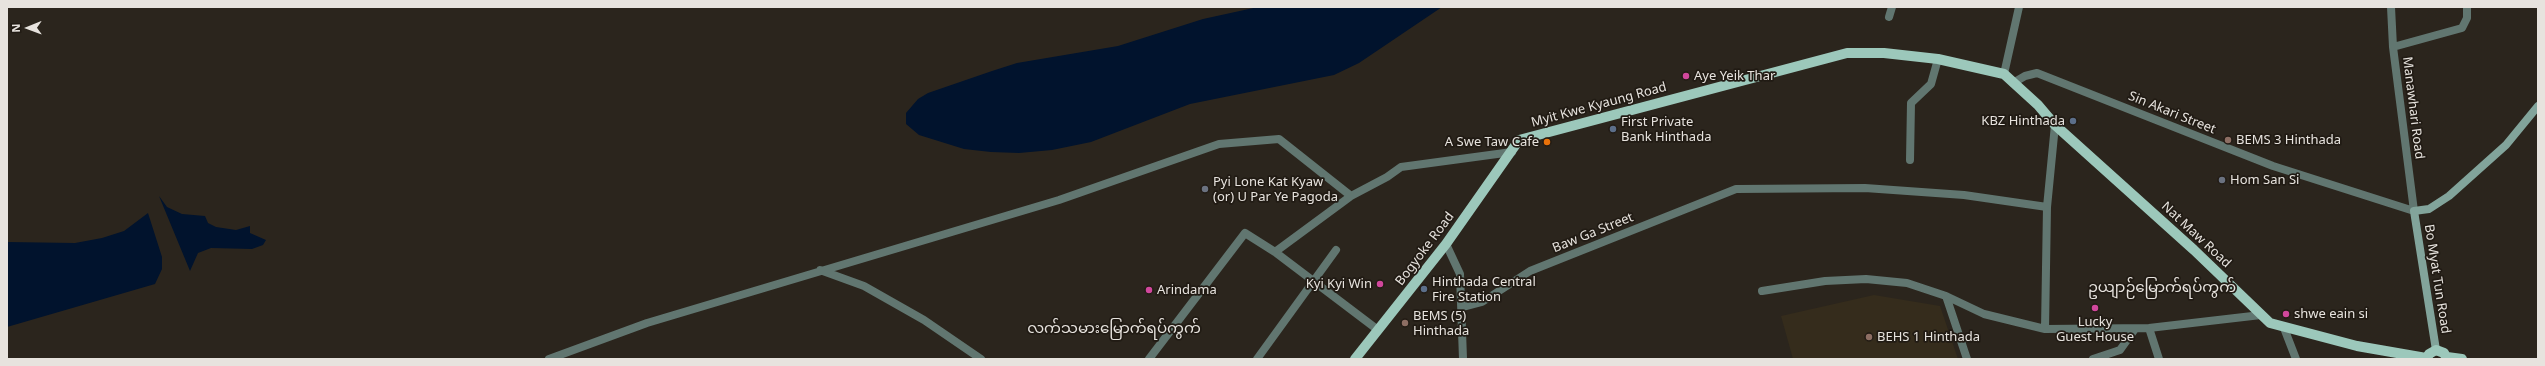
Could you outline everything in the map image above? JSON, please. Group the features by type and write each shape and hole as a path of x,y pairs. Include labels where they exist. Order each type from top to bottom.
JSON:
{"main road":[{"name":"Myit Kwe Kyaung Road","path":"1512,152 1519,140 1847,53 1884,53 1938,59 2004,74"},
{"name":"Nat Maw Road","path":"2004,74 2055,124 2194,250 2270,323 2284,328 2357,346 2426,358"},
{"name":"Bo Myat Tun Road","path":"2436,350 2414,211 2429,209 2449,196 2506,145 2538,106"},
{"name":"Bogyoke Road","path":"1355,359 1446,244 1512,152"},
{"path":"2426,358 2431,351 2436,350 2442,351 2447,358 2462,359"}],"street":[{"path":"1889,17 1892,7"},
{"path":"2004,74 2019,7"},
{"name":"Manawhari Road","path":"2391,7 2393,47 2414,211"},
{"path":"2393,47 2462,28 2467,18 2467,7"},
{"path":"1910,160 1911,103 1931,84 1938,59"},
{"name":"Sin Akari Street","path":"2013,83 2036,72 2273,166 2414,211"},
{"path":"2045,329 2047,207 2055,124"},
{"path":"549,359 647,323 820,270 1059,200 1219,144 1279,139 1351,196"},
{"path":"1275,252 1351,196 1387,177 1401,167 1512,152"},
{"name":"Baw Ga Street","path":"1463,307 1482,302 1530,271 1736,189 1865,188 1964,195 2047,207"},
{"path":"1149,359 1245,233 1275,252 1378,330"},
{"path":"1446,244 1460,274 1463,307 1462,359"},
{"path":"1257,359 1336,250"},
{"path":"820,270 864,286 924,320 981,359"},
{"path":"1762,291 1825,281 1866,279 1907,283 1946,296 1984,314 2045,329 2135,329 2261,315"},
{"path":"1946,296 1967,359"},
{"path":"2149,328 2159,359"},
{"path":"2284,328 2296,359"},
{"path":"2092,359 2120,350 2135,329"}],"shaded area":[{"name":"BEHS 1 Hinthada","path":"1874,295 1940,306 1958,359 1793,359 1781,316"}],"water":[{"path":"1258,7 1442,7 1359,63 1334,75 1190,104 1091,142 1052,150 1019,153 991,152 964,149 919,135 906,124 906,113 918,99 928,93 992,71 1017,63 1118,46 1203,19"},
{"path":"159,196 167,207 182,214 205,216 208,223 216,227 236,230 250,226 250,233 266,240 263,245 252,249 211,248 198,253 190,271"},
{"path":"148,213 162,257 162,269 155,284 7,327 7,242 75,243 102,238 124,231"}],"place":[{"name":"Aye Yeik Thar","path":"1686,76"},
{"name":"KBZ Hinthada","path":"2073,121"},
{"name":"First Private Bank Hinthada","path":"1613,129"},
{"name":"BEMS 3 Hinthada","path":"2228,140"},
{"name":"A Swe Taw Cafe","path":"1547,142"},
{"name":"Hom San Si","path":"2222,180"},
{"name":"Pyi Lone Kat Kyaw (or) U Par Ye Pagoda","path":"1205,189"},
{"name":"Kyi Kyi Win","path":"1380,284"},
{"name":"Hinthada Central Fire Station","path":"1424,289"},
{"name":"Arindama","path":"1149,290"},
{"name":"Lucky Guest House","path":"2095,308"},
{"name":"shwe eain si","path":"2286,314"},
{"name":"BEMS (5) Hinthada","path":"1405,323"},
{"name":"BEHS 1 Hinthada","path":"1869,337"}],"district":[{"name":"ဥယျာဉ်မြောက်ရပ်ကွက်","path":"2162,288"},
{"name":"လက်သမားမြောက်ရပ်ကွက်","path":"1114,329"}]}
